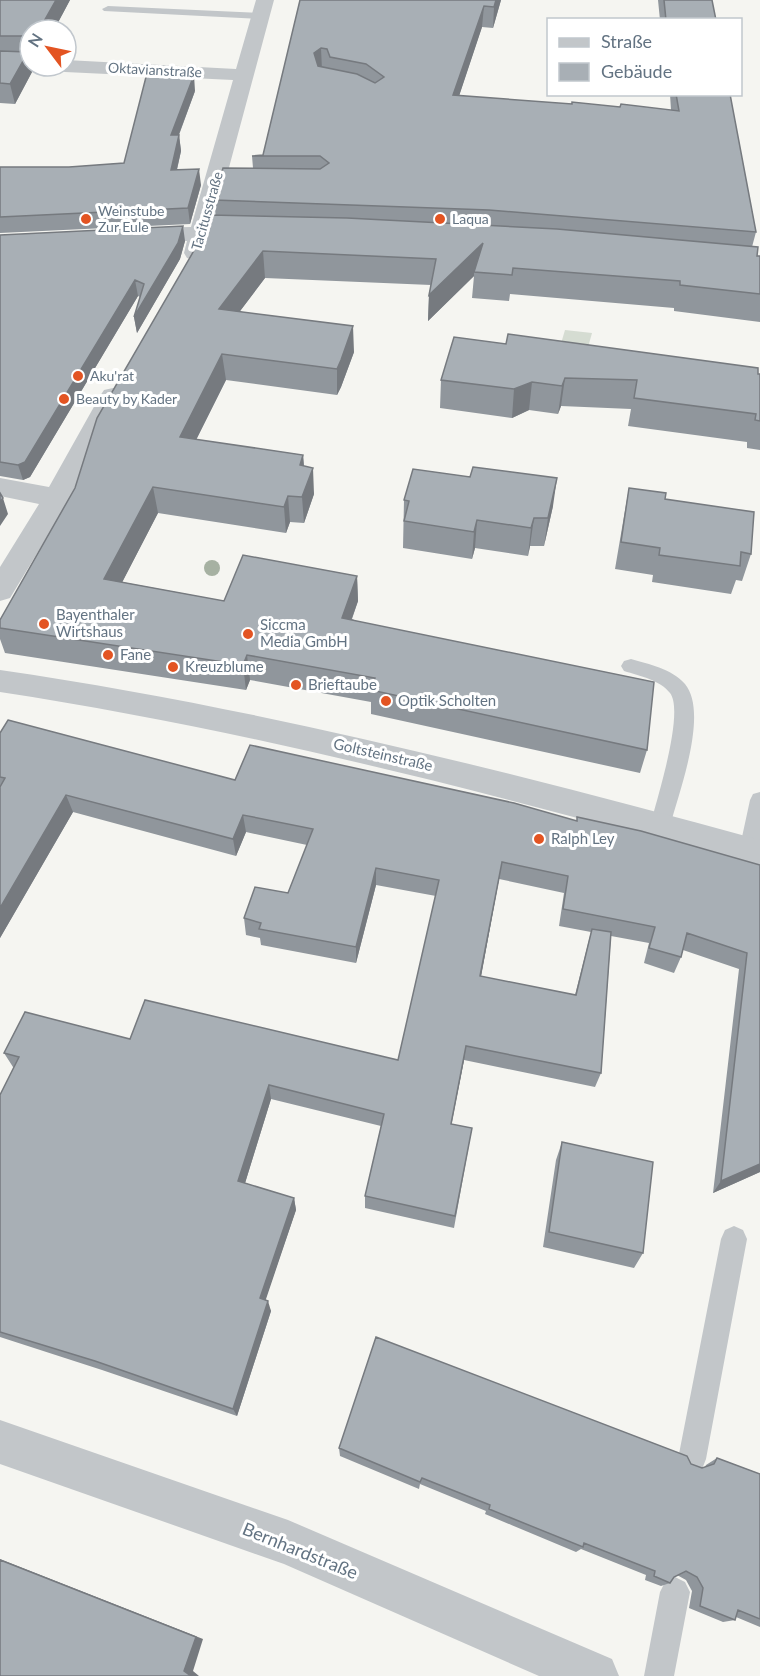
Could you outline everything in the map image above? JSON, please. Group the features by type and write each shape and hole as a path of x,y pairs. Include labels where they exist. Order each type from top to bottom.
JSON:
{"street":[{"name":"Tacitusstraße","path":"187,270 193,260 201,232 220,185 263,8"},
{"name":"Oktavianstraße","path":"78,67 245,75"},
{"path":"118,236 201,232 270,233"},
{"path":"0,591 122,382"},
{"path":"0,487 56,498"},
{"name":"Goltsteinstraße","path":"0,681 181,712 309,738 451,771 755,853"},
{"name":"Bernhardstraße","path":"0,1442 288,1543 595,1676"}],"lane":[{"path":"108,9 263,8"},
{"path":"631,666 652,672 674,685 682,694 684,703 685,721 660,826"},
{"path":"755,853 760,800"},
{"path":"692,1459 734,1239"},
{"path":"658,1676 675,1592"}],"shaded area":[{"path":"565,330 592,333 587,351 560,347"}],"building":[{"path":"0,0 56,0 46,18 18,18 18,36 0,36"},
{"path":"300,0 496,0 494,7 484,6 453,95 620,107 621,104 679,111 676,96 730,96 756,232 489,210 214,200 223,168 320,169 329,163 320,156 252,156 263,155","holes":["321,48 327,49 330,57 366,64 384,77 375,83 357,74 318,66 314,53"]},
{"path":"664,0 712,0 716,18 666,18"},
{"path":"0,51 18,52 18,70 10,84 0,83"},
{"path":"147,73 194,75 171,135 179,135 171,170 199,169 188,208 0,217 0,167 69,167 124,163"},
{"path":"209,215 347,218 557,229 758,247 760,294 680,285 680,281 513,268 512,275 474,272 483,243 429,295 436,259 263,251 219,309 353,326 337,369 222,354 180,437 303,455 300,465 313,468 302,497 288,496 284,507 153,487 104,579 224,601 243,555 357,576 342,618 654,682 647,750 371,690 375,678 247,655 243,665 0,628 0,620 75,488 97,418 203,235"},
{"path":"183,226 178,243 134,317 144,284 135,280 25,462 18,465 0,462 0,235"},
{"path":"508,334 758,368 760,421 755,420 756,414 634,398 637,380 565,378 562,386 532,382 514,389 441,380 454,337 506,344"},
{"path":"473,467 557,478 548,518 534,518 531,528 477,520 474,532 404,521 409,501 404,500 413,469 470,477"},
{"path":"629,488 666,493 665,499 754,512 751,554 741,552 740,566 659,555 660,548 621,542"},
{"path":"8,720 235,780 250,745 514,803 577,821 577,817 641,831 760,865 760,1164 721,1181 747,953 687,933 681,957 649,948 655,927 563,909 568,876 502,862 480,976 576,995 592,929 611,932 601,1073 466,1046 451,1124 472,1128 455,1216 365,1196 384,1114 269,1085 238,1181 294,1198 260,1298 268,1301 233,1409 95,1361 0,1332 0,1095 19,1057 4,1053 25,1012 130,1039 145,1000 398,1060 439,880 376,868 356,947 259,929 261,923 244,918 255,887 288,893 313,829 243,815 233,839 66,795 0,908 0,787 5,778 0,777 0,733"},
{"path":"562,1142 653,1162 643,1253 549,1232"},
{"path":"376,1337 687,1456 691,1464 702,1468 714,1464 717,1458 760,1474 760,1619 738,1610 735,1620 700,1606 703,1588 697,1577 686,1571 674,1577 670,1583 654,1576 655,1571 584,1543 583,1547 489,1509 490,1505 422,1478 420,1482 339,1448"},
{"path":"0,1560 196,1637 184,1671 191,1676 0,1676"}],"place":[{"name":"Weinstube Zur Eule","path":"86,219"},
{"name":"Laqua","path":"440,219"},
{"name":"Aku'rat","path":"78,376"},
{"name":"Beauty by Kader","path":"64,399"},
{"name":"Bayenthaler Wirtshaus","path":"44,624"},
{"name":"Siccma Media GmbH","path":"248,634"},
{"name":"Fane","path":"108,655"},
{"name":"Kreuzblume","path":"173,667"},
{"name":"Brieftaube","path":"296,685"},
{"name":"Optik Scholten","path":"386,701"},
{"name":"Ralph Ley","path":"539,839"}]}
